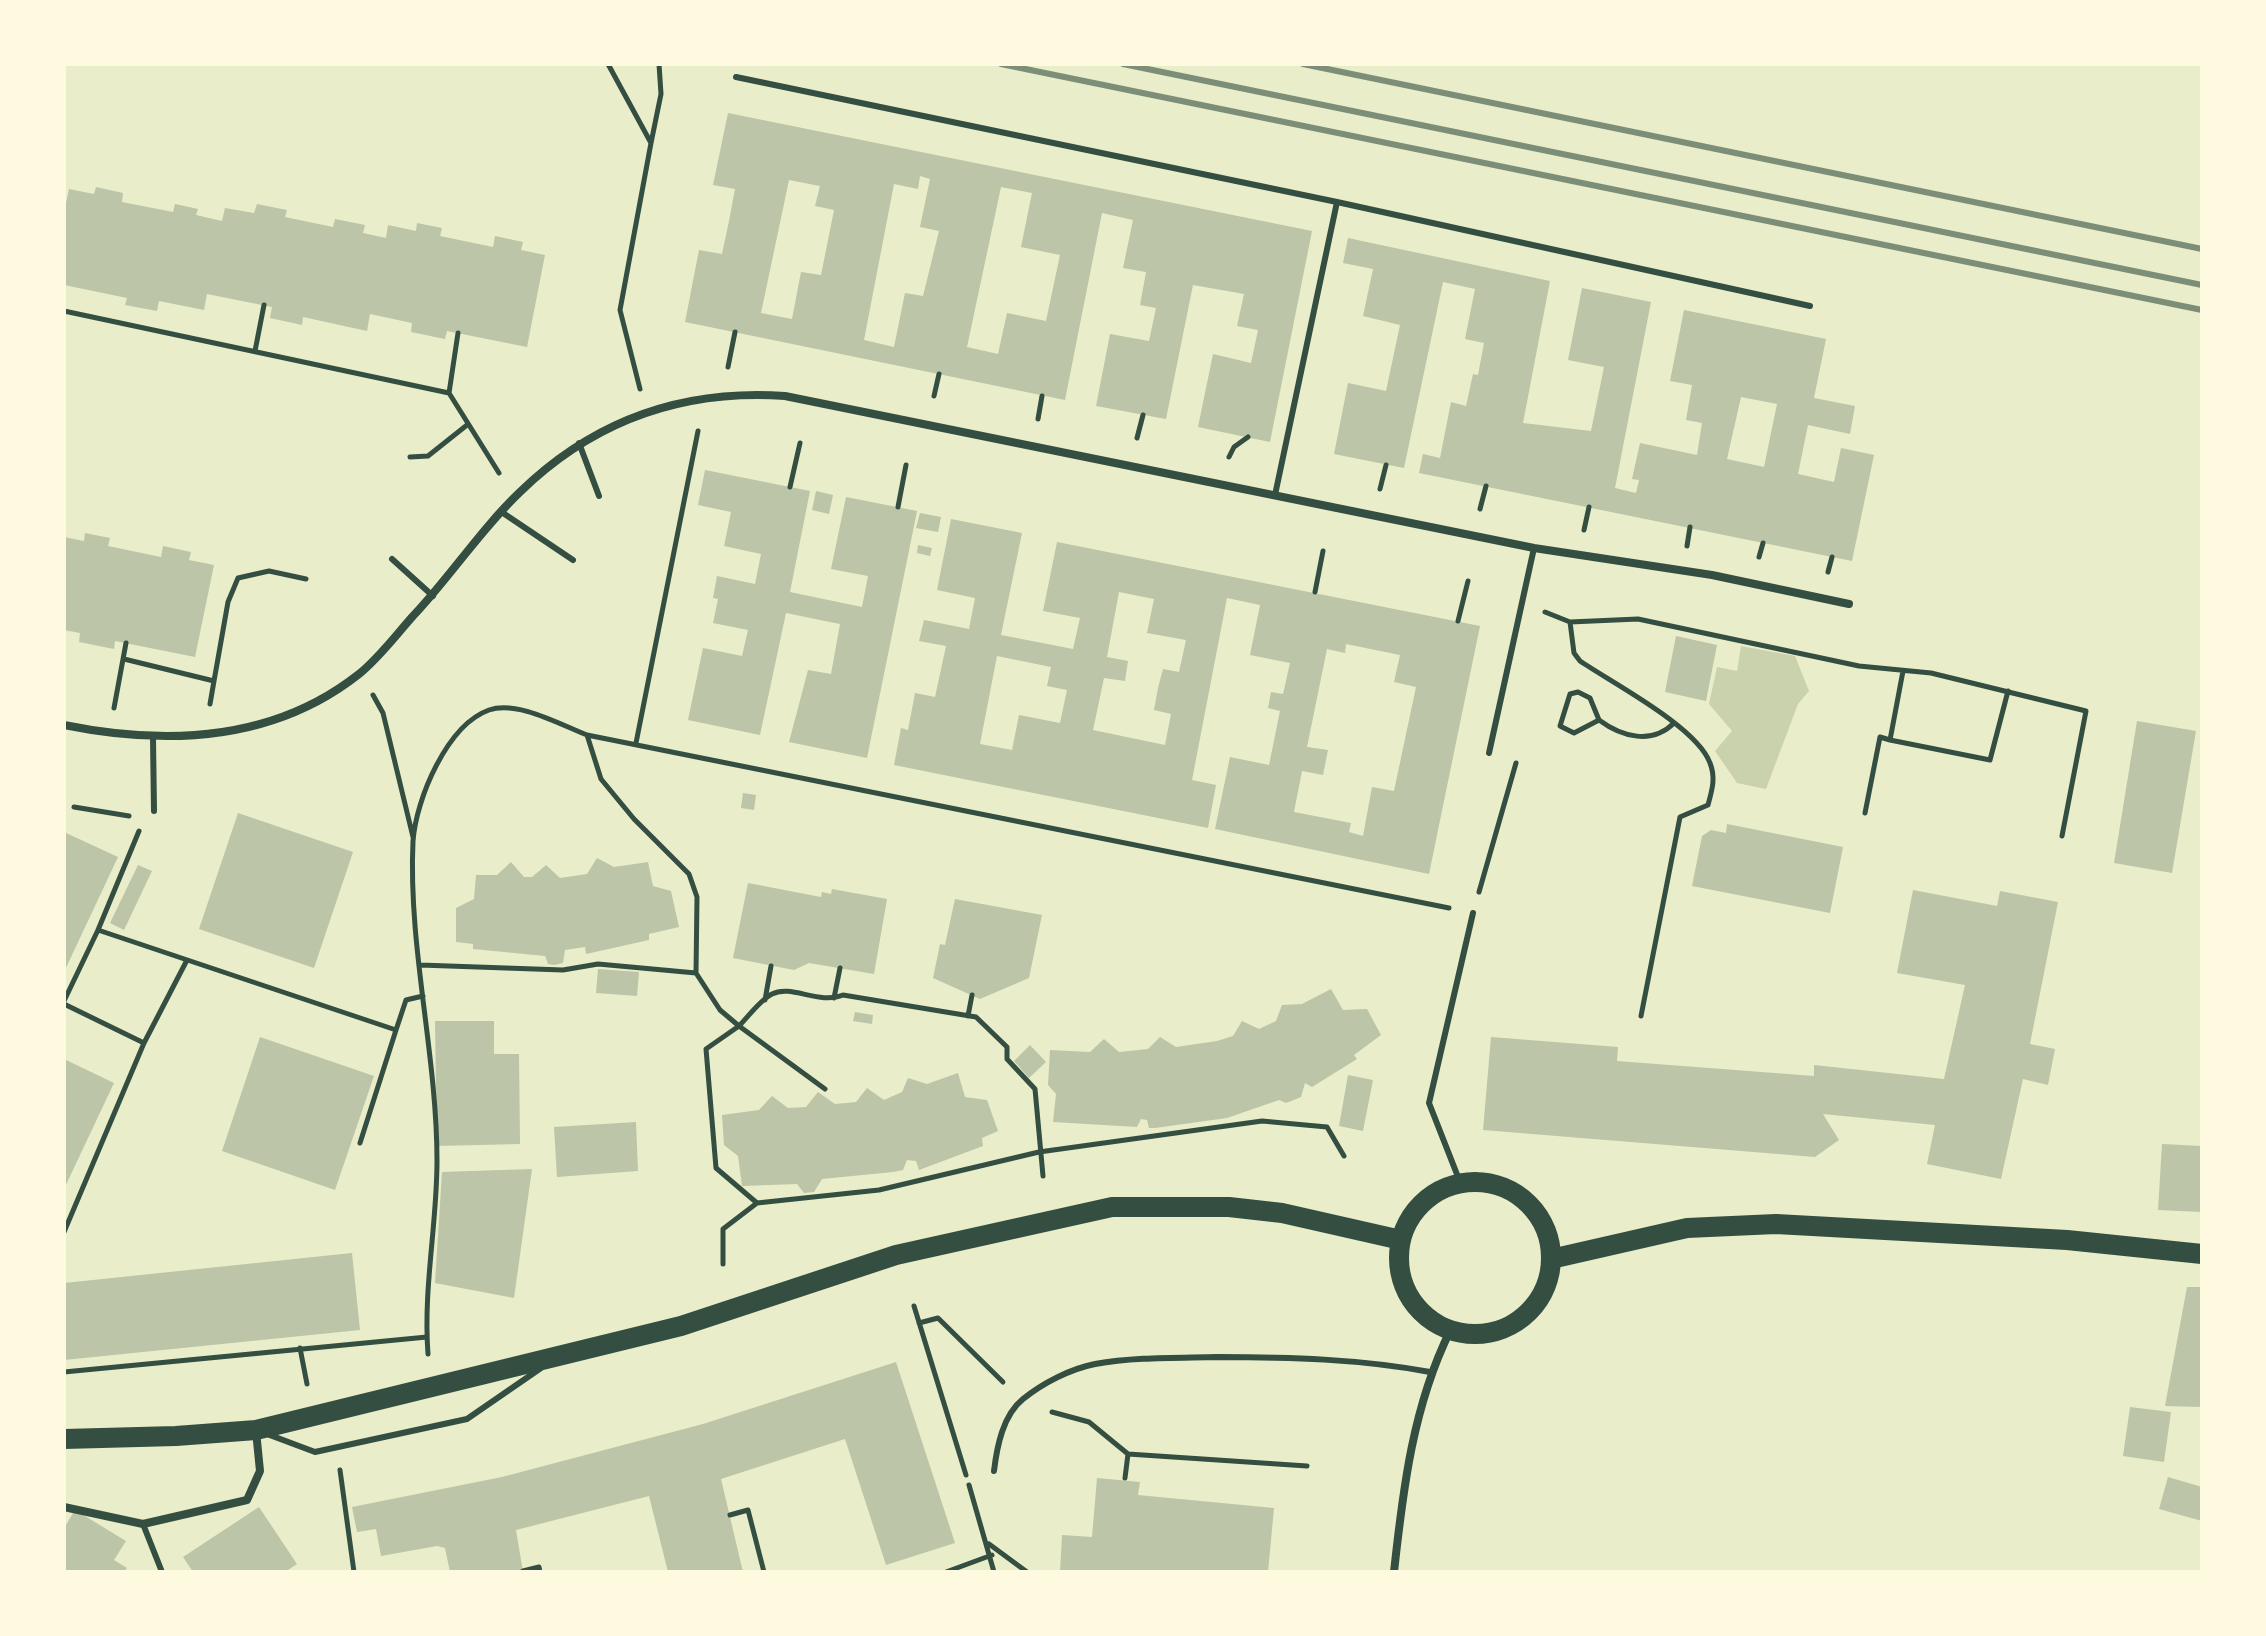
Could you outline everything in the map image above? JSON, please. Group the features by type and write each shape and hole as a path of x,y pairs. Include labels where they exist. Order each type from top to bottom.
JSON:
{"main road":[{"path":"1460,1182 1497,1185 1518,1196 1536,1213 1547,1235 1551,1259 1547,1282 1536,1304 1519,1321 1497,1331 1474,1335 1450,1331 1430,1320 1414,1304 1403,1284 1399,1262 1401,1240 1411,1217 1427,1199 1460,1182"},
{"path":"64,1439 256,1430 681,1326 896,1255 1112,1207 1242,1209 1282,1213 1401,1240"},
{"path":"1551,1259 1687,1228 1776,1224 2067,1240 2202,1254"}],"street":[{"path":"64,725 110,735 184,739 223,734 304,707 359,673 433,596 518,493 579,443 645,410 748,393 785,396 1534,548 1712,575 1849,604"},
{"path":"1394,1572 1404,1481 1430,1372 1450,1331"},
{"path":"64,1507 143,1524 247,1500 260,1471 256,1430"}],"lane":[{"path":"736,77 1337,202 1810,306"},
{"path":"1275,495 1337,202"},
{"path":"579,443 599,496"},
{"path":"503,513 573,560"},
{"path":"1489,753 1534,548"},
{"path":"392,559 433,596"},
{"path":"153,738 154,811"},
{"path":"1460,1182 1429,1103 1473,913"},
{"path":"994,1471 998,1442 1021,1400 1058,1377 1093,1365 1176,1358 1289,1357 1388,1364 1430,1372"},
{"path":"256,1430 315,1452 467,1419 554,1359"},
{"path":"143,1524 162,1572"}],"path":[{"path":"608,64 651,143"},
{"path":"639,386 620,310 661,94 659,64"},
{"path":"255,351 264,305"},
{"path":"64,311 449,393"},
{"path":"728,367 735,332"},
{"path":"458,333 449,393 499,473"},
{"path":"934,396 939,374"},
{"path":"1038,419 1042,396"},
{"path":"1137,438 1143,415"},
{"path":"410,457 428,456 467,425"},
{"path":"636,743 698,431"},
{"path":"1229,457 1234,447 1248,437"},
{"path":"790,487 800,443"},
{"path":"898,507 906,465"},
{"path":"1380,489 1386,465"},
{"path":"1480,509 1486,486"},
{"path":"1584,531 1589,507"},
{"path":"1686,551 1690,527"},
{"path":"1315,592 1323,551"},
{"path":"1826,581 1832,557"},
{"path":"210,704 228,602 238,578 269,571 306,579"},
{"path":"1458,621 1468,581"},
{"path":"1523,600 1570,622 1638,619 1859,666 2008,691 2086,711 2062,836"},
{"path":"1570,622 1574,653 1580,661 1674,723 1700,744 1711,763 1714,781 1708,805 1680,817 1641,1016"},
{"path":"114,708 126,643"},
{"path":"124,659 214,681"},
{"path":"1890,740 1903,671"},
{"path":"1865,813 1880,737 1990,760 2008,691"},
{"path":"1599,720 1574,733 1560,726 1570,694 1578,692 1590,698 1599,720 1644,738 1664,733 1674,723"},
{"path":"373,695 383,713 413,838 420,965 437,1160 428,1355"},
{"path":"413,838 432,772 451,740 490,709 509,708 587,735 1473,913 1516,762"},
{"path":"587,735 601,779 634,819 689,874 697,897 696,973 720,1010 825,1089"},
{"path":"74,807 145,818 64,1003 144,1043"},
{"path":"98,930 396,1030"},
{"path":"64,1232 144,1043 186,962"},
{"path":"420,965 563,970 598,964 696,973"},
{"path":"765,1000 771,966"},
{"path":"833,999 840,968"},
{"path":"757,1203 716,1168 706,1049 739,1026 765,1000 781,991 833,999 843,995 976,1017 1007,1047 1007,1059 1035,1089 1043,1176"},
{"path":"968,1016 972,995"},
{"path":"360,1143 406,1000 423,996"},
{"path":"723,1264 723,1229 757,1203 879,1190 1039,1152 1262,1121 1327,1127 1344,1156"},
{"path":"914,1306 992,1555 994,1572"},
{"path":"919,1323 938,1318 1021,1400 1089,1422 1128,1454 1307,1466"},
{"path":"64,1372 427,1337"},
{"path":"300,1348 307,1384"},
{"path":"1125,1478 1128,1454"},
{"path":"340,1469 354,1572"},
{"path":"730,1515 748,1510 764,1572"},
{"path":"988,1543 1027,1572"},
{"path":"946,1572 992,1555"},
{"path":"523,1571 539,1567 540,1572"}],"green space":[{"path":"1741,646 1795,656 1809,691 1798,704 1766,789 1737,783 1715,751 1732,731 1709,704 1717,667 1737,671"}],"building":[{"path":"728,113 1312,231 1270,442 1198,427 1213,354 1251,363 1258,330 1237,326 1244,294 1193,285 1166,419 1096,406 1110,334 1149,341 1156,308 1140,305 1146,272 1123,268 1133,220 1102,213 1065,400 685,322 699,250 722,254 729,221 735,189 713,185","holes":["920,176 930,179 920,227 939,231 923,296 905,293 894,347 864,340 894,184 918,189","789,180 820,186 815,206 834,210 821,275 801,272 792,319 761,313","1001,187 1032,193 1021,247 1060,255 1046,321 1007,313 998,354 967,347"]},
{"path":"96,187 123,193 122,202 173,212 175,204 198,209 196,215 222,221 225,208 254,213 257,204 287,210 285,217 333,227 335,219 365,225 363,233 386,238 388,225 416,231 417,223 442,228 440,236 493,247 495,236 523,242 521,250 545,255 527,347 447,331 445,339 411,332 412,323 370,314 367,331 303,317 302,325 270,318 272,307 207,294 204,310 159,301 157,311 125,305 127,298 64,285 64,212 69,189 94,194"},
{"path":"1348,238 1550,281 1523,423 1591,431 1604,367 1568,360 1582,288 1651,302 1615,488 1636,493 1639,480 1632,479 1640,443 1697,455 1702,423 1686,420 1692,385 1670,381 1684,310 1826,339 1814,398 1855,406 1850,434 1808,425 1798,474 1834,482 1841,448 1874,455 1852,561 1419,473 1423,454 1440,458 1451,402 1466,406 1473,374 1478,375 1484,343 1465,339 1475,289 1443,282 1404,468 1334,454 1348,383 1386,391 1400,325 1363,316 1373,269 1343,263","holes":["1741,397 1777,404 1764,467 1727,459"]},
{"path":"705,470 810,491 790,592 862,607 868,576 831,569 846,497 917,511 867,758 789,742 808,670 831,674 840,624 786,613 760,735 688,720 703,648 742,656 748,630 713,623 718,599 713,598 717,576 755,584 761,554 724,546 731,512 698,505"},
{"path":"816,491 833,495 829,514 812,510"},
{"path":"920,513 941,517 938,532 916,528"},
{"path":"951,519 1022,533 1001,635 1073,649 1080,618 1043,611 1057,542 1480,626 1429,874 1215,829 1230,757 1269,765 1280,711 1268,708 1271,692 1283,694 1290,663 1250,655 1260,605 1227,598 1192,780 1216,785 1208,828 894,765 901,728 908,730 915,693 935,697 946,646 919,641 924,620 969,629 975,598 937,590","holes":["1119,592 1154,599 1147,633 1186,640 1179,672 1163,669 1158,688 1154,710 1171,714 1165,745 1093,730 1104,678 1125,681 1128,661 1107,657","1346,644 1400,655 1394,682 1416,687 1394,791 1372,787 1363,836 1349,832 1351,823 1294,812 1302,771 1323,775 1328,750 1307,747 1327,649 1345,653","997,656 1051,667 1047,686 1067,690 1060,723 1019,715 1012,750 980,744"]},
{"path":"85,533 110,538 108,546 161,557 163,546 191,552 189,560 214,565 195,657 115,641 114,649 79,642 80,633 64,630 64,537 84,541"},
{"path":"918,545 932,548 930,556 917,553"},
{"path":"1676,636 1717,645 1706,701 1665,692"},
{"path":"2137,721 2196,731 2172,873 2114,863"},
{"path":"743,793 756,795 754,810 741,808"},
{"path":"238,813 353,852 314,968 199,929"},
{"path":"1727,824 1843,847 1830,913 1692,886 1702,836 1711,830 1726,833"},
{"path":"64,832 118,857 64,972"},
{"path":"597,858 614,867 648,862 653,886 671,891 679,927 649,934 649,940 586,954 585,947 565,950 563,963 554,965 548,964 545,956 473,949 473,944 456,942 456,908 474,899 476,875 497,875 511,862 524,877 532,877 546,865 560,878 587,874"},
{"path":"138,865 152,871 124,930 110,923"},
{"path":"748,883 821,897 822,892 831,894 832,889 887,899 874,974 809,963 794,970 733,958"},
{"path":"1913,890 1997,906 2000,891 2058,902 2030,1044 2055,1049 2048,1085 2023,1079 2001,1179 1927,1164 1935,1125 1823,1114 1839,1140 1815,1157 1483,1130 1491,1037 1618,1047 1617,1061 1814,1076 1814,1065 1944,1079 1965,985 1897,973"},
{"path":"955,899 1042,915 1029,978 980,999 933,978 940,944 945,945"},
{"path":"598,969 639,972 637,996 596,993"},
{"path":"1331,989 1343,1010 1367,1009 1381,1035 1354,1055 1357,1059 1312,1087 1305,1083 1301,1097 1286,1103 1279,1100 1227,1118 1155,1128 1149,1128 1147,1120 1141,1119 1137,1127 1053,1122 1056,1094 1048,1085 1050,1050 1090,1052 1104,1039 1119,1052 1148,1049 1160,1037 1176,1047 1217,1041 1233,1036 1242,1021 1259,1029 1276,1021 1282,1005 1302,1004"},
{"path":"855,1012 873,1015 872,1024 853,1021"},
{"path":"435,1021 494,1021 494,1054 519,1054 520,1144 437,1146"},
{"path":"260,1037 374,1076 335,1190 222,1151"},
{"path":"1030,1045 1046,1062 1029,1078 1014,1061"},
{"path":"64,1059 114,1083 64,1189"},
{"path":"958,1073 965,1097 987,1100 998,1131 982,1138 983,1146 919,1170 916,1161 907,1160 903,1170 822,1179 814,1192 804,1193 797,1184 742,1186 738,1156 724,1145 722,1115 759,1110 772,1096 788,1108 806,1107 818,1092 835,1104 856,1102 867,1088 884,1100 902,1092 908,1078 927,1084"},
{"path":"1348,1075 1373,1080 1363,1131 1339,1126"},
{"path":"636,1122 638,1171 557,1177 554,1127"},
{"path":"2162,1144 2202,1146 2202,1212 2158,1210"},
{"path":"532,1169 514,1298 435,1283 442,1172"},
{"path":"352,1253 360,1330 64,1360 64,1283"},
{"path":"2187,1287 2202,1287 2202,1407 2165,1406"},
{"path":"896,1362 955,1543 886,1565 845,1439 721,1479 743,1572 668,1572 649,1496 516,1530 523,1572 450,1572 445,1548 437,1546 381,1556 376,1529 357,1532 352,1507 502,1477 703,1424"},
{"path":"2130,1407 2171,1412 2164,1462 2123,1456"},
{"path":"2168,1477 2202,1487 2202,1521 2159,1509"},
{"path":"1097,1478 1140,1482 1138,1495 1274,1508 1268,1572 1060,1572 1062,1535 1092,1537"},
{"path":"259,1507 297,1564 285,1572 193,1572 183,1557"},
{"path":"75,1510 126,1541 114,1560 127,1568 124,1572 64,1572 64,1528"}],"railway":[{"path":"1001,64 2202,310"},
{"path":"1123,64 2202,285"},
{"path":"1303,64 2202,249"}]}
